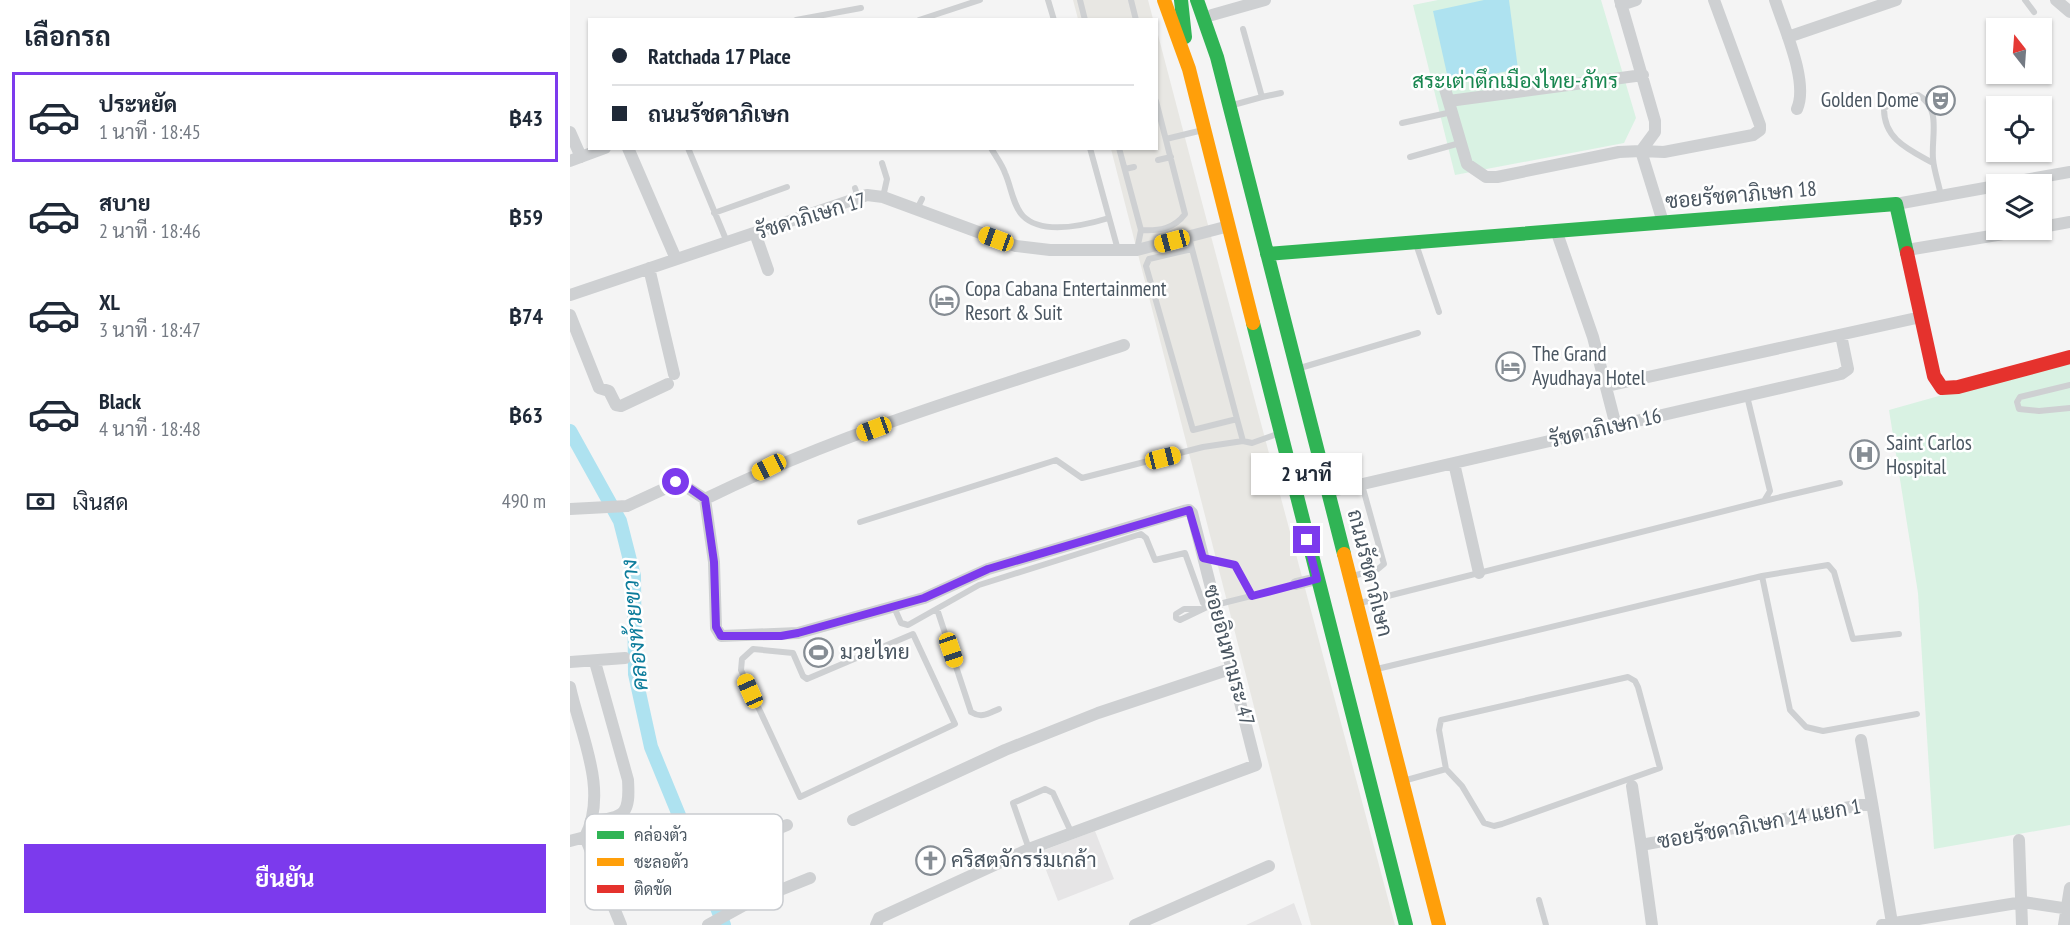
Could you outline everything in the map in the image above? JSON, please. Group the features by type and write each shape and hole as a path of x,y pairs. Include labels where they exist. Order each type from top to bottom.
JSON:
{"main road":[{"path":"1164,0 1189,69 1406,925"},
{"path":"1181,0 1189,69"},
{"name":"ถนนรัชดาภิเษก","path":"1197,0 1217,57 1439,925"},
{"name":"ถนนรัชดาภิเษก","path":"1210,0 1217,57"},
{"path":"1896,204 1934,376 1942,388 1958,387 2070,357"},
{"name":"ซอยรัชดาภิเษก 18","path":"1267,254 1416,244 1896,204"}],"street":[{"path":"1212,15 1265,0"},
{"path":"1636,0 1621,2 1655,121 1655,132 1641,151"},
{"path":"1443,82 1467,164 1486,177 1497,177 1619,152 1664,153 1753,135 1760,130 1761,125 1714,0"},
{"path":"1775,0 1788,37 1802,92 1797,109"},
{"path":"1788,37 1896,0"},
{"path":"2056,0 2070,12"},
{"path":"1450,107 1643,75"},
{"path":"570,132 576,159 600,150"},
{"path":"629,150 676,259"},
{"path":"1641,151 1664,222"},
{"path":"2052,175 2070,172"},
{"path":"1896,204 1986,188"},
{"name":"รัชดาภิเษก 17","path":"570,295 755,233 856,193 919,204 1016,246 1050,250 1118,251 1191,243 1229,226"},
{"path":"2052,225 2070,222"},
{"path":"1557,232 1607,386 1616,426"},
{"path":"755,233 768,270"},
{"path":"1907,250 1986,237"},
{"path":"570,315 599,388 609,391 616,405 621,406 671,379 649,268"},
{"path":"1607,386 1921,316"},
{"name":"รัชดาภิเษก 16","path":"1328,492 1841,374 1848,369 1841,335"},
{"path":"570,509 627,506 679,482 705,499 769,467 937,405 1124,345"},
{"path":"1454,463 1479,573"},
{"name":"ซอยอินทามระ 47","path":"705,499 714,562 717,633 721,636 798,633 924,598 988,569 1189,510 1203,558 1207,607 1233,668 1256,765 1029,849 879,918 876,925"},
{"path":"1296,585 1317,579"},
{"path":"570,662 595,662 625,658"},
{"path":"595,662 628,780 629,800 622,814"},
{"path":"853,820 1005,750 1098,713 1233,668"},
{"path":"570,687 591,766 596,806 594,814"},
{"path":"1861,741 1872,803"},
{"path":"1632,786 1641,845"},
{"name":"ซอยรัชดาภิเษก 14 แยก 1","path":"1652,925 1641,845 1872,803 1891,924"},
{"path":"783,827 787,825"},
{"path":"570,841 585,837"},
{"path":"2019,840 2023,902 2022,925"},
{"path":"1135,925 1269,866"},
{"path":"783,889 810,878"},
{"path":"2064,925 2070,888"},
{"path":"1891,924 2023,902 2068,908"},
{"path":"615,910 621,925"},
{"path":"711,924 736,910"}],"lane":[{"path":"925,18 980,0"},
{"path":"1048,0 1053,18"},
{"path":"1080,0 1084,18"},
{"path":"1131,0 1136,18"},
{"path":"2025,0 2034,12"},
{"path":"807,18 861,8"},
{"path":"1243,29 1262,97"},
{"path":"1229,106 1281,93"},
{"path":"1934,163 1895,140 1884,117 1884,109 1892,101 1918,95 1925,98 1932,108 1935,131 1934,163 1941,196"},
{"path":"1402,123 1450,107"},
{"path":"1141,230 1155,231 1177,225 1185,214 1158,109"},
{"path":"1166,139 1204,129"},
{"path":"1410,157 1460,143"},
{"path":"688,150 727,242"},
{"path":"992,150 1006,173 1019,209 1025,218 1037,223 1071,228 1109,218"},
{"path":"1090,150 1118,251"},
{"path":"1120,150 1141,230 1137,250"},
{"path":"1158,160 1171,157"},
{"path":"882,163 887,179 883,196"},
{"path":"1125,169 1134,167"},
{"path":"714,213 787,187"},
{"path":"1237,418 1196,430 1190,427 1146,266 1149,259 1191,243 1237,418 1243,441"},
{"path":"1416,244 1439,312"},
{"path":"1296,369 1418,333"},
{"path":"2070,385 2020,397 2017,402 2019,409 2027,411 2070,408"},
{"path":"1747,395 1770,491 1764,501"},
{"path":"860,522 1056,460 1082,478 1203,447 1243,441 1252,442 1281,433"},
{"path":"1356,604 1840,483"},
{"path":"1349,577 1378,569 1384,564 1362,484"},
{"path":"894,607 900,621 906,625 979,585 1142,534 1155,560 1185,553 1203,603 1207,607 1296,585"},
{"path":"1203,558 1235,565 1252,596"},
{"path":"1373,670 1762,576 1828,565 1834,573 1853,639 1899,634"},
{"path":"1762,576 1790,711 1799,722 1823,731 1917,714"},
{"path":"937,609 971,711 977,716 999,709"},
{"path":"914,634 955,724 800,797 741,670 741,659 753,649 793,653 803,676 807,679 914,634"},
{"path":"752,635 753,649"},
{"path":"770,635 771,650"},
{"path":"1628,677 1635,681 1638,687 1661,766 1494,826 1481,819 1462,786 1446,770 1439,730 1439,724 1445,718 1628,677"},
{"path":"1402,781 1446,770"},
{"path":"1029,849 1013,803 1045,789 1053,793 1071,834"},
{"path":"1539,900 1546,925"}],"shaded area":[{"path":"1073,0 1148,0 1153,18 1078,18"},
{"path":"1158,35 1395,925 1311,925 1111,150 1158,150"},
{"path":"1095,831 1114,879 1058,901 1039,852"},
{"path":"1294,903 1302,925 1246,925"}],"green space":[{"name":"สระเต่าตึกเมืองไทย-ภัทร","path":"1438,0 1601,0 1636,118 1624,143 1455,175 1413,5"},
{"path":"2070,359 2070,825 1934,849 1918,593 1889,410"}],"water":[{"path":"1484,0 1509,0 1518,69 1449,83 1433,11"}],"waterway":[{"name":"คลองห้วยขวาง","path":"570,431 620,521 634,576 635,674 651,747 678,814"},
{"name":"คลองห้วยขวาง","path":"718,910 724,925"}],"traffic: fast":[{"path":"1181,0 1185,37"},
{"path":"1197,0 1217,57 1344,554"},
{"path":"1267,254 1896,204 1907,253"},
{"path":"1253,323 1406,925"}],"traffic: slow":[{"path":"1164,0 1189,69 1253,323"},
{"path":"1344,554 1439,925"}],"traffic: jam":[{"path":"1907,253 1934,376 1942,388 1958,387 2070,357"}],"place":[{"name":"Golden Dome","path":"1940,100"},
{"name":"Copa Cabana Entertainment Resort & Suit","path":"944,301"},
{"name":"The Grand Ayudhaya Hotel","path":"1511,366"},
{"name":"Saint Carlos Hospital","path":"1865,455"},
{"name":"มวยไทย","path":"819,652"},
{"name":"คริสตจักรร่มเกล้า","path":"930,860"}],"route":[{"path":"676,482 681,482 705,499 714,562 716,627 717,633 721,636 781,636 798,633 924,598 988,569 1189,510 1192,513 1203,558 1232,562 1252,596 1317,579 1307,540"}]}
